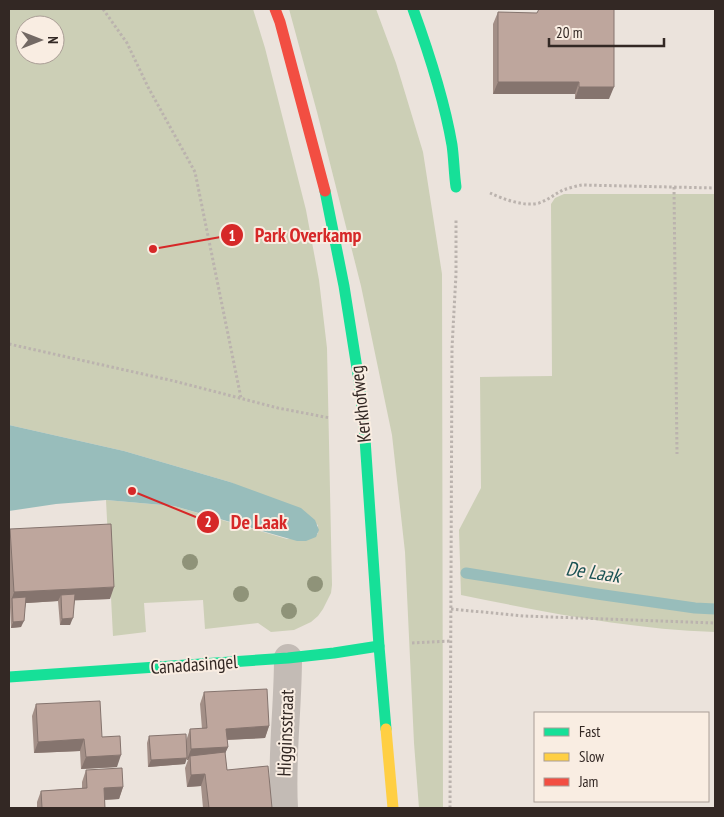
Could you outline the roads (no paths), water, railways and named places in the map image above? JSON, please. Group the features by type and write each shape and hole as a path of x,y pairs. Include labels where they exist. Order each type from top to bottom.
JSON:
{"street":[{"name":"Kerkhofweg","path":"275,9 324,188 344,286 359,381 364,424 379,646 393,808"},
{"path":"413,9 442,97 451,142 456,182"},
{"name":"Canadasingel","path":"9,677 288,658 379,646"},
{"name":"Higginsstraat","path":"284,808 284,735 288,658"}],"water":[{"path":"9,425 124,451 230,482 301,508 315,520 319,530 316,537 306,541 297,541 174,506 106,500 56,504 9,511"}],"waterway":[{"name":"De Laak","path":"466,573 597,594 695,608 715,609"}],"place":[{"name":"Park Overkamp","path":"153,249"},
{"name":"De Laak","path":"132,491"}]}
